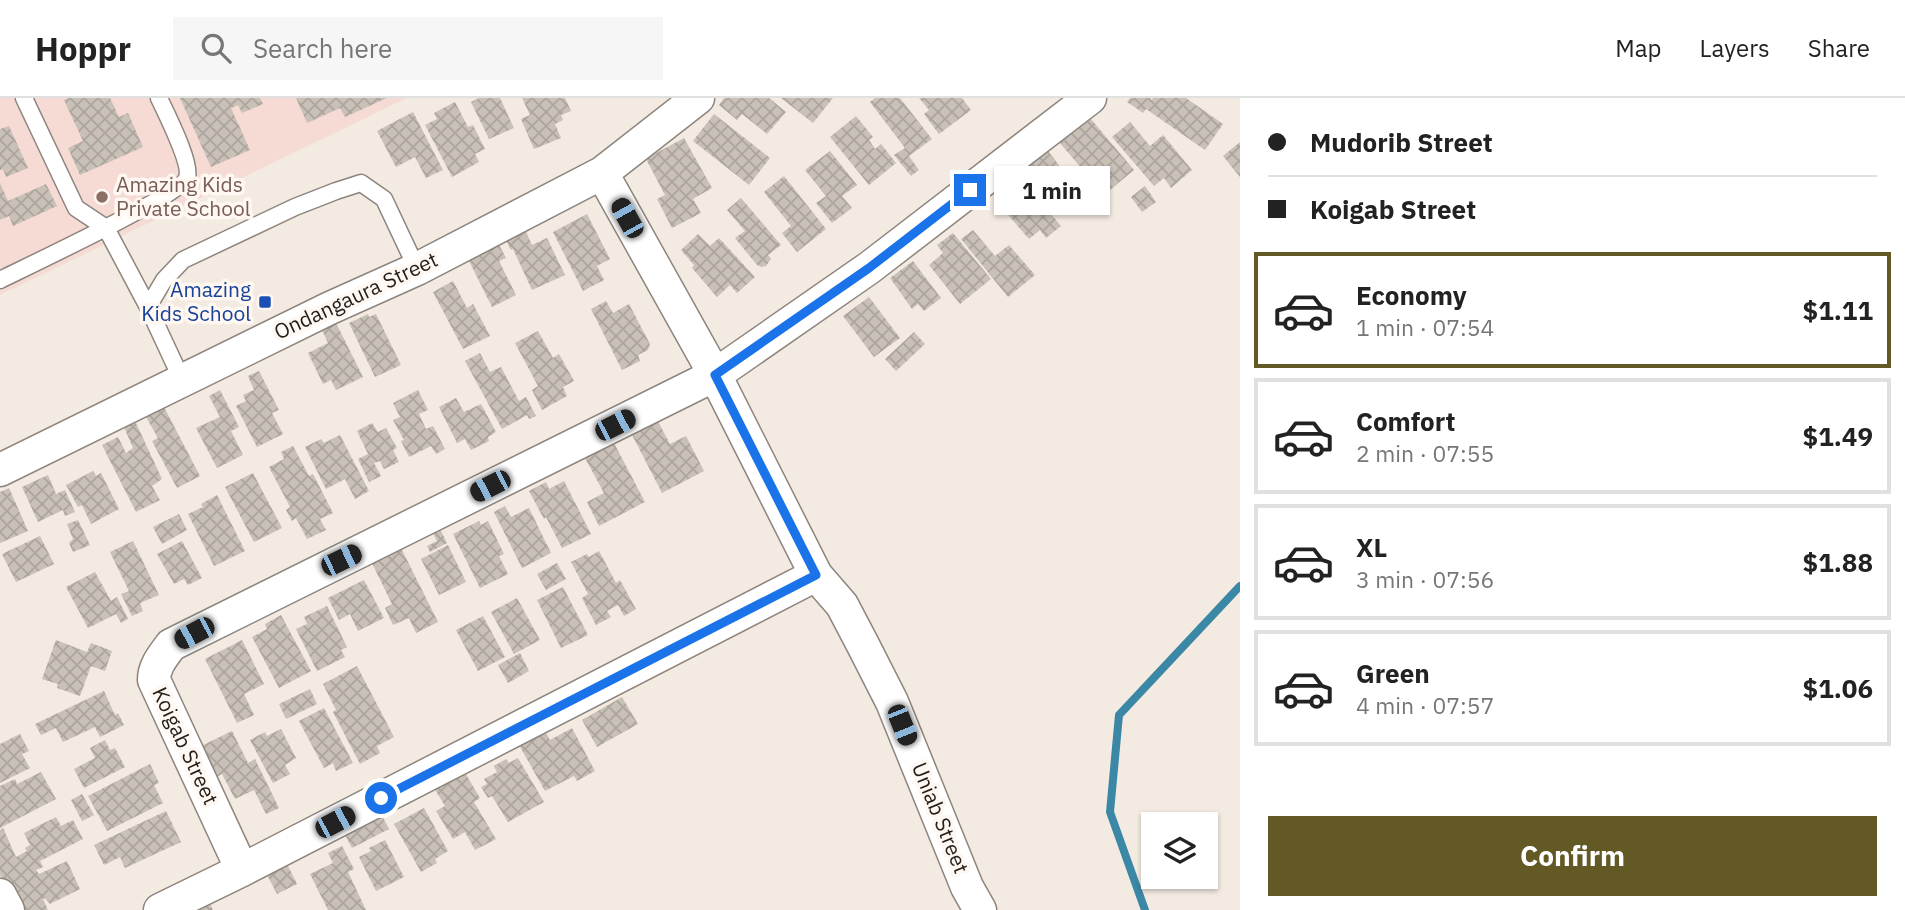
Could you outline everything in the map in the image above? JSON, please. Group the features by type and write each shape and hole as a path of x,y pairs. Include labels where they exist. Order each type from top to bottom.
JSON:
{"street":[{"name":"Ondangaura Street","path":"0,470 330,308 417,269 602,173 698,98"},
{"name":"Koigab Street","path":"242,870 154,681 154,672 171,645 715,375 869,268 1090,98"},
{"name":"Uniab Street","path":"602,173 715,375 816,575 842,605 892,702 967,887 980,910"},
{"path":"160,910 816,575"},
{"path":"0,895 8,910"}],"lane":[{"path":"24,98 76,208 106,228 148,307 182,380"},
{"path":"0,280 106,228 178,188 187,178 188,163 159,98"},
{"path":"148,307 164,280 183,260 295,207 362,183 384,199 417,269"}],"shaded area":[{"name":"Amazing Kids Private School","path":"0,98 407,98 0,295"}],"building":[{"path":"110,98 119,117 128,113 143,147 80,175 68,148 83,141 64,100"},
{"path":"180,98 260,98 263,104 242,113 238,105 231,108 250,150 211,167"},
{"path":"296,98 387,98 345,117 340,108 307,123"},
{"path":"479,98 500,98 514,128 489,139 471,102"},
{"path":"522,98 565,98 571,111 561,115 563,120 555,124 561,138 534,149 521,119 530,115"},
{"path":"724,98 769,98 786,112 767,134 742,114 737,120 719,105"},
{"path":"781,98 833,98 813,123"},
{"path":"875,98 900,98 932,139 909,156 919,170 911,176 894,155 905,148 870,102"},
{"path":"919,98 962,98 971,110 939,134 924,114 929,110"},
{"path":"1130,98 1186,98 1223,124 1205,150 1146,109 1143,113 1127,102"},
{"path":"455,102 468,127 473,125 485,149 475,154 479,162 452,177 425,125 437,119 434,113"},
{"path":"413,112 443,170 426,178 415,157 396,167 377,131"},
{"path":"714,114 770,158 749,185 693,141"},
{"path":"856,116 873,137 869,140 875,149 881,144 896,163 869,185 830,137"},
{"path":"1090,118 1134,170 1104,195 1060,143"},
{"path":"1130,122 1150,146 1163,135 1192,170 1171,188 1164,178 1154,186 1112,137"},
{"path":"9,126 28,168 6,177 3,169 0,170 0,129"},
{"path":"684,138 712,188 693,199 701,213 672,228 657,199 665,195 647,161 649,157"},
{"path":"1240,142 1240,177 1223,156"},
{"path":"1045,147 1071,181 1047,199 1032,180 1035,178 1024,163"},
{"path":"830,151 857,185 842,196 852,208 832,223 816,203 826,196 805,170"},
{"path":"784,176 826,229 797,252 782,233 791,226 764,192"},
{"path":"0,183 8,201 46,184 57,206 13,226 9,216 0,220"},
{"path":"1145,186 1156,202 1142,212 1131,197"},
{"path":"1030,189 1061,226 1046,238 1040,230 1029,239 1004,210"},
{"path":"741,198 781,245 768,255 771,259 766,266 757,265 735,238 745,231 727,210"},
{"path":"587,214 610,259 597,266 604,280 583,291 553,232"},
{"path":"521,221 532,245 547,238 565,275 532,290 501,230"},
{"path":"973,230 995,256 1009,245 1035,275 1008,297 961,239"},
{"path":"953,233 991,279 960,304 929,265 943,253 937,245"},
{"path":"698,234 710,246 719,238 755,277 737,293 730,285 717,297 692,268 694,265 681,250"},
{"path":"496,239 506,258 499,261 516,295 492,307 465,253"},
{"path":"913,261 941,298 924,311 918,304 912,309 890,278"},
{"path":"453,281 467,308 473,304 490,336 463,349 433,292"},
{"path":"869,297 900,338 874,357 843,316"},
{"path":"606,301 613,313 629,304 650,344 648,350 638,355 640,361 622,370 591,309"},
{"path":"368,314 369,317 376,314 401,365 375,377 349,323"},
{"path":"336,323 363,377 336,390 331,380 323,384 308,353 328,343 322,330"},
{"path":"538,331 553,358 559,354 574,381 563,387 567,396 542,410 532,390 538,386 515,343"},
{"path":"914,332 925,344 896,371 885,359"},
{"path":"480,353 490,372 501,367 519,401 526,397 536,416 529,419 527,415 502,429 465,361"},
{"path":"259,371 279,410 272,413 283,434 257,447 236,406 246,401 243,395 254,390 248,376"},
{"path":"220,390 239,427 231,431 243,455 217,468 196,428 220,417 209,396"},
{"path":"418,390 428,410 419,414 426,429 433,426 445,449 436,454 431,446 409,457 401,441 404,440 393,420 400,417 393,403"},
{"path":"456,398 464,412 481,404 496,432 488,437 489,441 471,450 465,439 457,443 439,407"},
{"path":"164,407 200,476 177,488 152,441 158,438 146,417"},
{"path":"654,414 670,444 686,436 704,471 662,493 628,427"},
{"path":"136,423 162,479 152,486 160,500 136,512 102,445 118,437 126,453 133,448 124,427"},
{"path":"372,423 378,432 386,428 397,448 393,450 399,462 384,469 380,461 374,463 381,476 369,482 358,459 368,454 357,431"},
{"path":"340,435 369,491 355,499 345,479 326,489 305,447 321,439 324,443"},
{"path":"614,443 645,502 599,526 587,502 604,493 585,458"},
{"path":"293,446 309,476 313,474 333,513 320,519 326,530 307,539 296,518 292,521 286,510 290,507 269,467 284,459 281,452"},
{"path":"93,471 96,476 101,473 119,509 91,524 82,505 78,507 66,485"},
{"path":"253,473 282,528 254,542 225,487"},
{"path":"48,475 56,494 65,490 75,512 65,516 63,510 38,522 22,487"},
{"path":"564,481 591,534 562,548 529,491 546,482 549,489"},
{"path":"9,488 28,531 0,543 0,492"},
{"path":"217,495 245,551 214,566 188,514 203,507 201,504"},
{"path":"505,506 511,517 529,508 551,553 522,568 494,512"},
{"path":"179,514 187,530 162,544 153,527"},
{"path":"78,520 90,545 73,552 69,543 73,539 67,524"},
{"path":"479,521 481,525 488,521 504,554 499,556 508,574 480,588 453,534"},
{"path":"437,523 447,543 430,552 427,546 437,541 430,527"},
{"path":"40,536 54,564 16,582 2,554"},
{"path":"133,541 159,595 140,603 143,611 132,616 121,594 129,591 110,552"},
{"path":"182,541 202,578 188,585 184,579 174,584 157,554"},
{"path":"448,545 466,582 439,595 421,559"},
{"path":"401,548 438,622 416,633 409,618 393,625 385,608 392,604 368,555"},
{"path":"599,551 616,583 620,580 636,609 624,616 618,605 607,611 611,617 596,625 582,598 588,594 571,562"},
{"path":"557,563 566,579 546,590 537,574"},
{"path":"95,572 111,601 117,597 128,619 121,623 116,614 88,628 66,587"},
{"path":"364,580 384,618 358,631 350,614 339,620 328,598"},
{"path":"563,587 588,635 561,648 537,600"},
{"path":"517,598 540,640 514,654 491,612"},
{"path":"327,606 347,647 341,650 345,657 317,671 296,629 307,624 304,617"},
{"path":"281,615 311,671 279,688 252,637 267,629 265,624"},
{"path":"483,616 505,657 478,671 456,630"},
{"path":"56,640 87,652 91,643 112,651 105,671 91,666 80,696 42,679"},
{"path":"242,640 264,684 244,694 254,715 237,723 205,659"},
{"path":"520,653 529,671 508,683 498,665"},
{"path":"357,666 394,737 377,746 380,753 360,764 333,712 336,710 323,684"},
{"path":"310,689 317,704 286,719 279,704"},
{"path":"104,691 115,715 118,713 124,725 100,737 95,727 63,742 56,728 41,735 35,724"},
{"path":"622,697 638,724 597,747 582,720"},
{"path":"324,708 353,763 336,771 333,763 324,768 299,721"},
{"path":"572,728 595,771 577,781 574,776 545,791 519,745 545,731 550,740"},
{"path":"281,729 296,758 285,765 290,774 273,783 250,740 265,732 267,736"},
{"path":"232,731 248,763 255,759 279,808 266,814 254,790 235,799 222,774 217,777 201,746"},
{"path":"20,734 29,751 22,754 30,768 0,783 0,744"},
{"path":"105,740 110,750 115,748 125,767 84,788 74,769 95,758 90,748"},
{"path":"518,758 544,802 508,822 492,796 488,798 481,787 487,784 484,779 497,772 494,766 506,759 509,763"},
{"path":"150,764 159,783 154,785 163,803 107,831 88,796"},
{"path":"464,771 480,798 474,802 496,839 475,850 465,832 453,839 436,811 445,806 434,788"},
{"path":"41,772 56,799 0,828 0,786 15,779 17,784"},
{"path":"82,794 94,815 82,821 71,800"},
{"path":"376,804 389,829 352,848 343,831"},
{"path":"424,808 448,851 435,859 437,863 421,872 394,824"},
{"path":"166,811 181,842 125,868 120,857 104,865 94,845"},
{"path":"56,817 61,826 73,820 83,839 40,861 43,867 36,870 39,874 67,861 80,889 50,904 43,899 48,910 17,910 0,875 0,830 3,828 16,857 27,851 25,848 30,845 24,833"},
{"path":"385,840 404,877 376,891 359,857"},
{"path":"342,846 354,869 348,872 366,910 328,910 310,874 333,863 328,853"},
{"path":"285,860 297,884 277,894 265,871"},
{"path":"209,902 213,910 199,910 198,907"}],"waterway":[{"path":"1145,910 1110,812 1119,715 1240,586"}],"place":[{"name":"Amazing Kids Private School","path":"102,197"},
{"name":"Amazing Kids School","path":"265,302"}],"route":[{"path":"381,798 816,575 715,375 869,268 970,190"}]}
